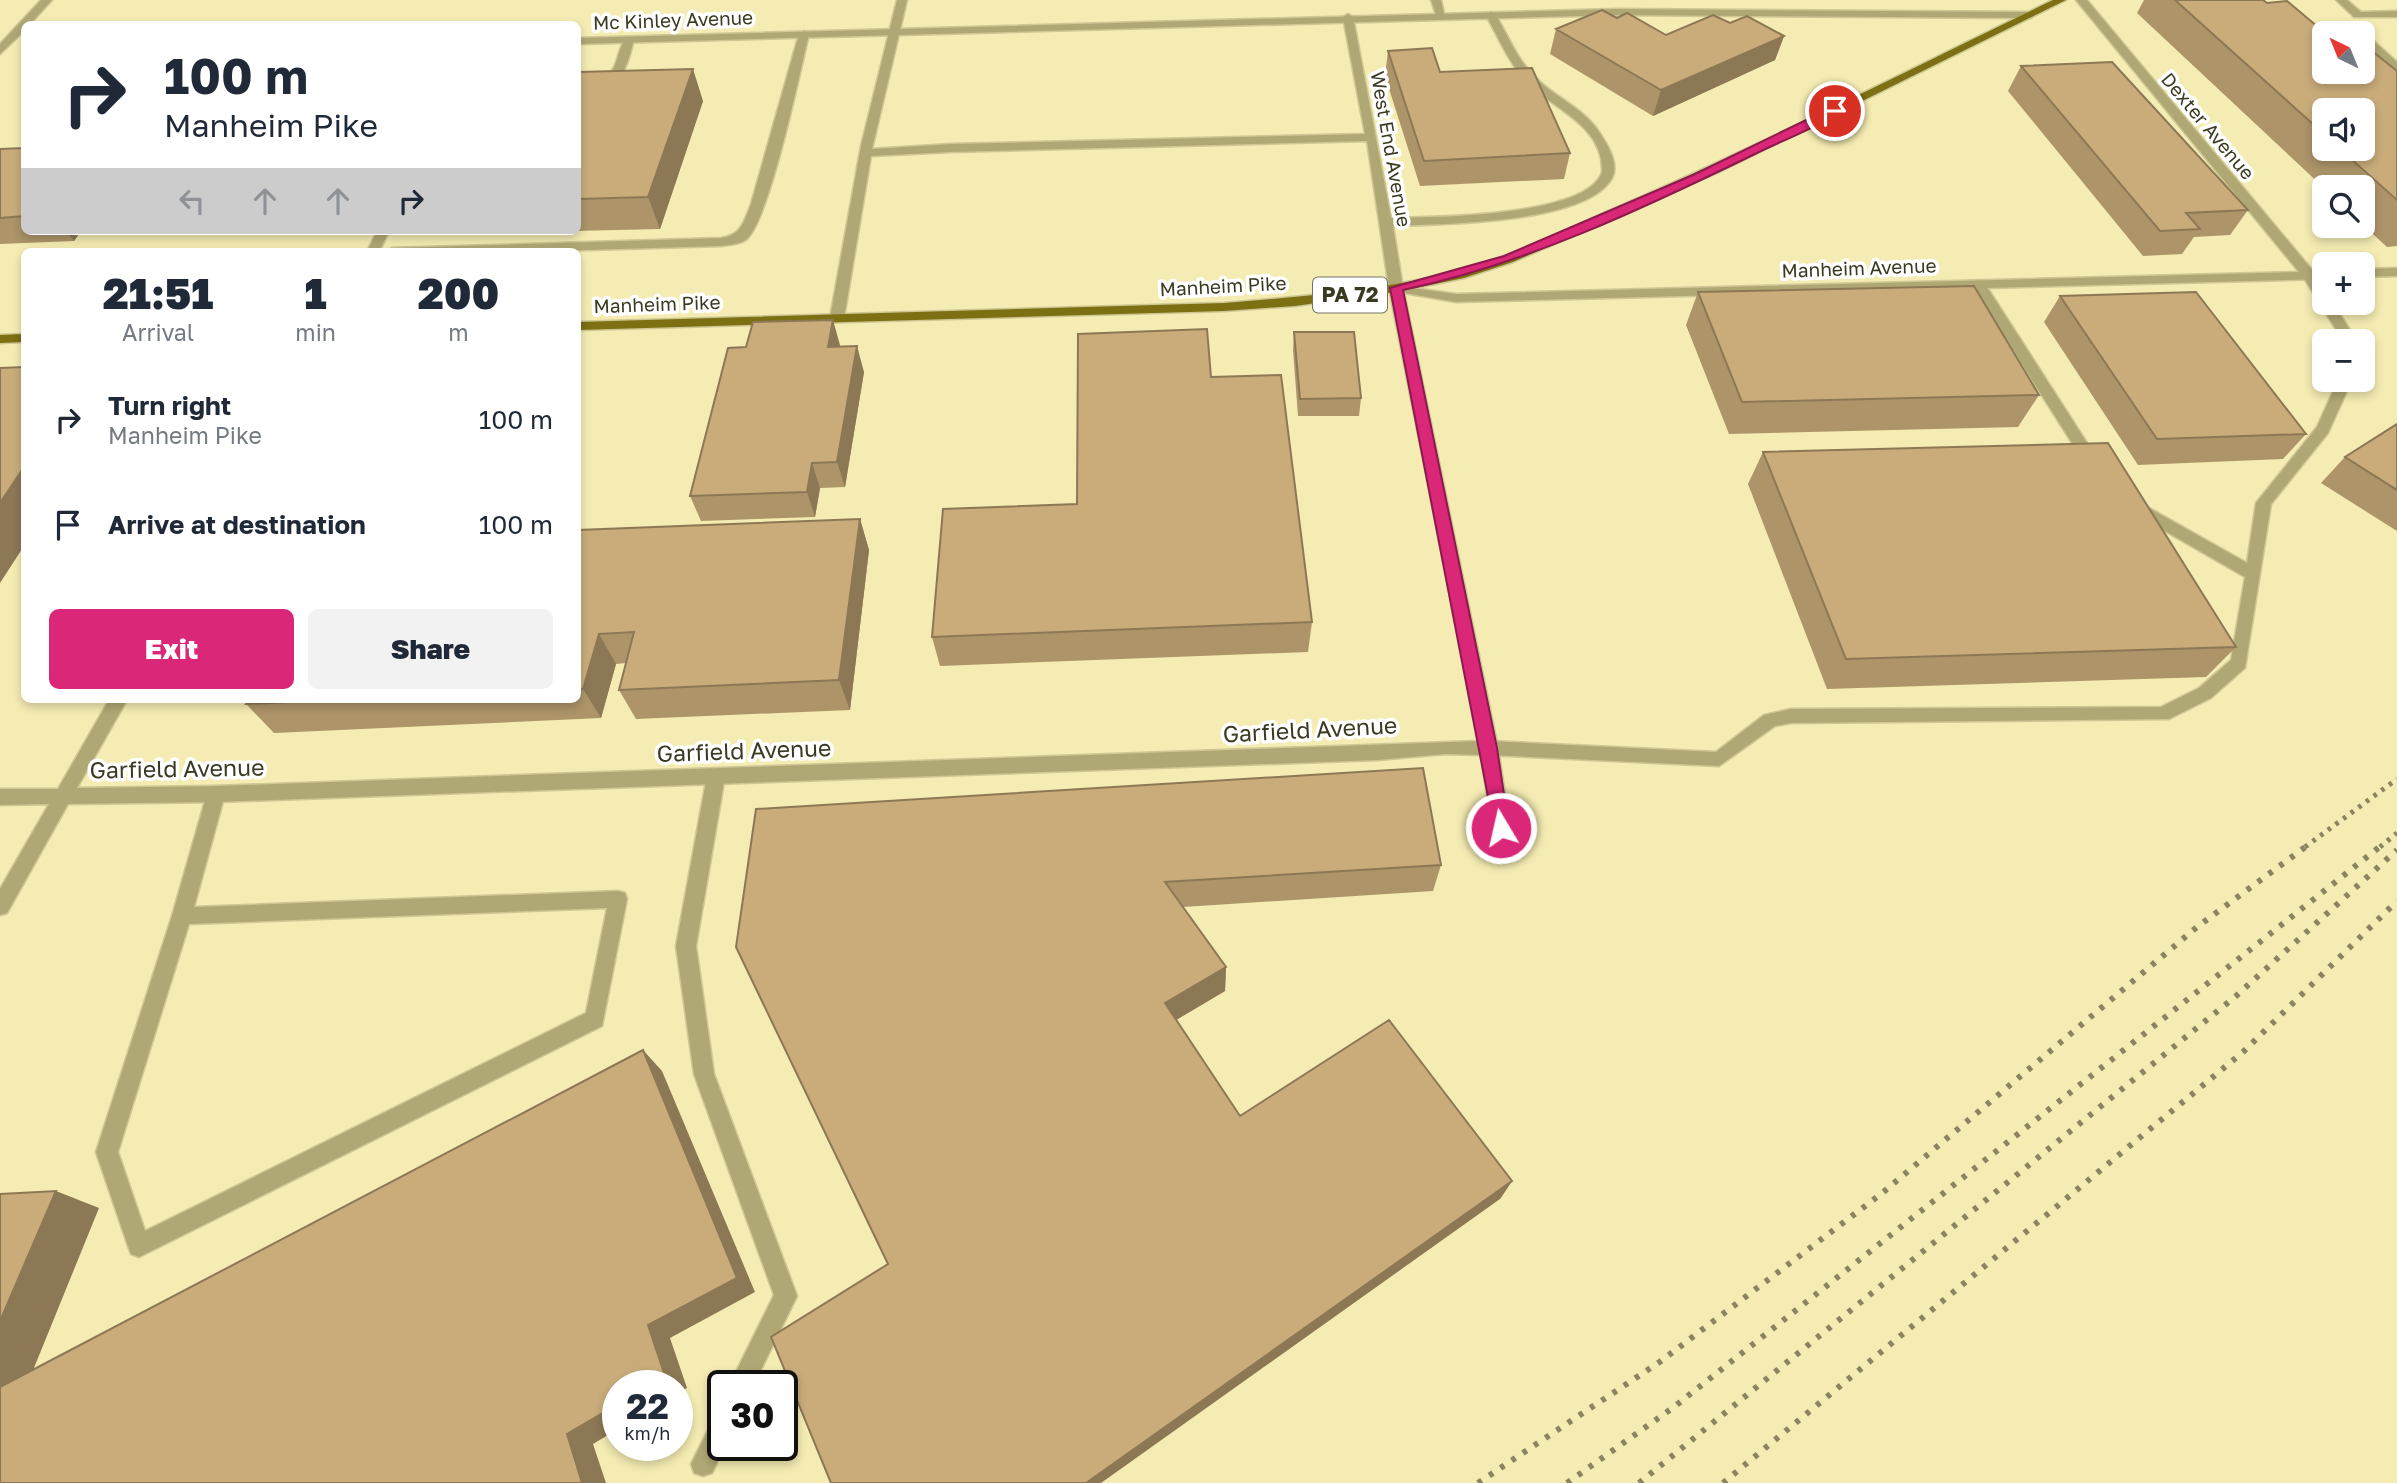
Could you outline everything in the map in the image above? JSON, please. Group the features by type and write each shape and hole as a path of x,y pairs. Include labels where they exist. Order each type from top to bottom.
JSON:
{"main road":[{"name":"Manheim Pike","path":"581,326 1224,307 1294,302 1396,288 1459,275 1508,259 1661,194 2061,0"},
{"path":"0,339 21,338"}],"street":[{"path":"28,21 47,0"},
{"path":"837,318 866,153 902,0"},
{"path":"1436,0 1441,16"},
{"name":"Dexter Avenue","path":"2081,0 2312,280"},
{"path":"2341,0 2358,15 2397,14"},
{"name":"Mc Kinley Avenue","path":"581,41 1616,12 2030,15"},
{"path":"1386,222 1512,215 1554,207 1590,193 1606,178 1609,159 1591,128 1531,80 1490,15"},
{"path":"2353,21 2358,15"},
{"name":"West End Avenue","path":"1348,18 1372,137 1396,288 1489,748 1501,828"},
{"path":"0,51 21,28"},
{"path":"524,248 721,242 742,237 751,224 755,211 804,34"},
{"path":"581,86 601,86 616,79 629,39"},
{"path":"2375,48 2397,68"},
{"path":"866,153 951,148 1372,137"},
{"path":"2375,273 2397,272"},
{"name":"Manheim Avenue","path":"1396,288 1456,298 2309,275"},
{"path":"1978,284 2105,482"},
{"name":"Garfield Avenue","path":"0,797 216,794 1378,753 1445,747 1719,759 1770,720 1791,716 2163,714 2205,693 2239,663 2264,503 2323,429 2340,392"},
{"path":"2126,499 2147,516 2253,574"},
{"path":"0,907 116,703"},
{"path":"716,776 686,946 704,1074 786,1296 749,1370"},
{"path":"182,916 618,899 595,1018 139,1246 107,1152 182,916 216,794"},
{"path":"703,1464 707,1456"}],"building":[{"path":"2175,0 2263,0 2267,3 2287,1 2312,22 2312,84 2375,84 2375,53 2397,71 2397,200 2375,180 2375,175 2369,175 2353,161 2375,161 2375,98 2312,98 2312,123"},
{"path":"1602,10 1617,18 1627,13 1666,35 1713,15 1730,23 1747,16 1784,36 1661,90 1556,29"},
{"path":"1432,48 1440,72 1532,68 1570,153 1424,161 1388,51"},
{"path":"2112,62 2248,210 2186,213 2200,229 2160,231 2021,66"},
{"path":"693,69 648,197 581,199 581,72"},
{"path":"21,148 21,216 0,218 0,149"},
{"path":"1974,286 2039,395 1742,402 1698,292"},
{"path":"2196,292 2306,434 2157,439 2060,296"},
{"path":"833,320 828,347 857,346 837,462 812,463 807,492 690,496 728,348 746,347 753,322"},
{"path":"1207,329 1211,377 1281,375 1312,622 932,637 943,509 1077,504 1078,334"},
{"path":"1294,332 1354,332 1361,398 1300,399"},
{"path":"21,367 21,472 0,503 0,368"},
{"path":"2397,424 2397,490 2345,457"},
{"path":"2108,443 2236,647 1846,659 1763,452"},
{"path":"860,519 839,680 619,690 634,632 599,634 581,689 581,530"},
{"path":"1423,768 1441,865 1165,882 1226,967 1165,1003 1240,1116 1389,1020 1512,1181 1086,1483 831,1483 798,1403 798,1370 785,1370 771,1337 888,1264 736,947 756,809"},
{"path":"643,1050 737,1278 648,1325 663,1370 602,1370 602,1413 567,1434 582,1483 0,1483 0,1387"},
{"path":"56,1191 0,1321 0,1194"}],"railway":[{"path":"2305,847 2397,779"},
{"path":"2380,847 2397,833"},
{"path":"1478,1483 1661,1361 1881,1194 2197,927 2308,845"},
{"path":"1567,1483 1674,1407 2382,845"},
{"path":"1639,1483 2236,996 2397,850"},
{"path":"1723,1483 2243,1052 2397,901"}],"route":[{"path":"1501,828 1489,748 1396,288 1459,275 1508,259 1697,178 1835,111"}]}
